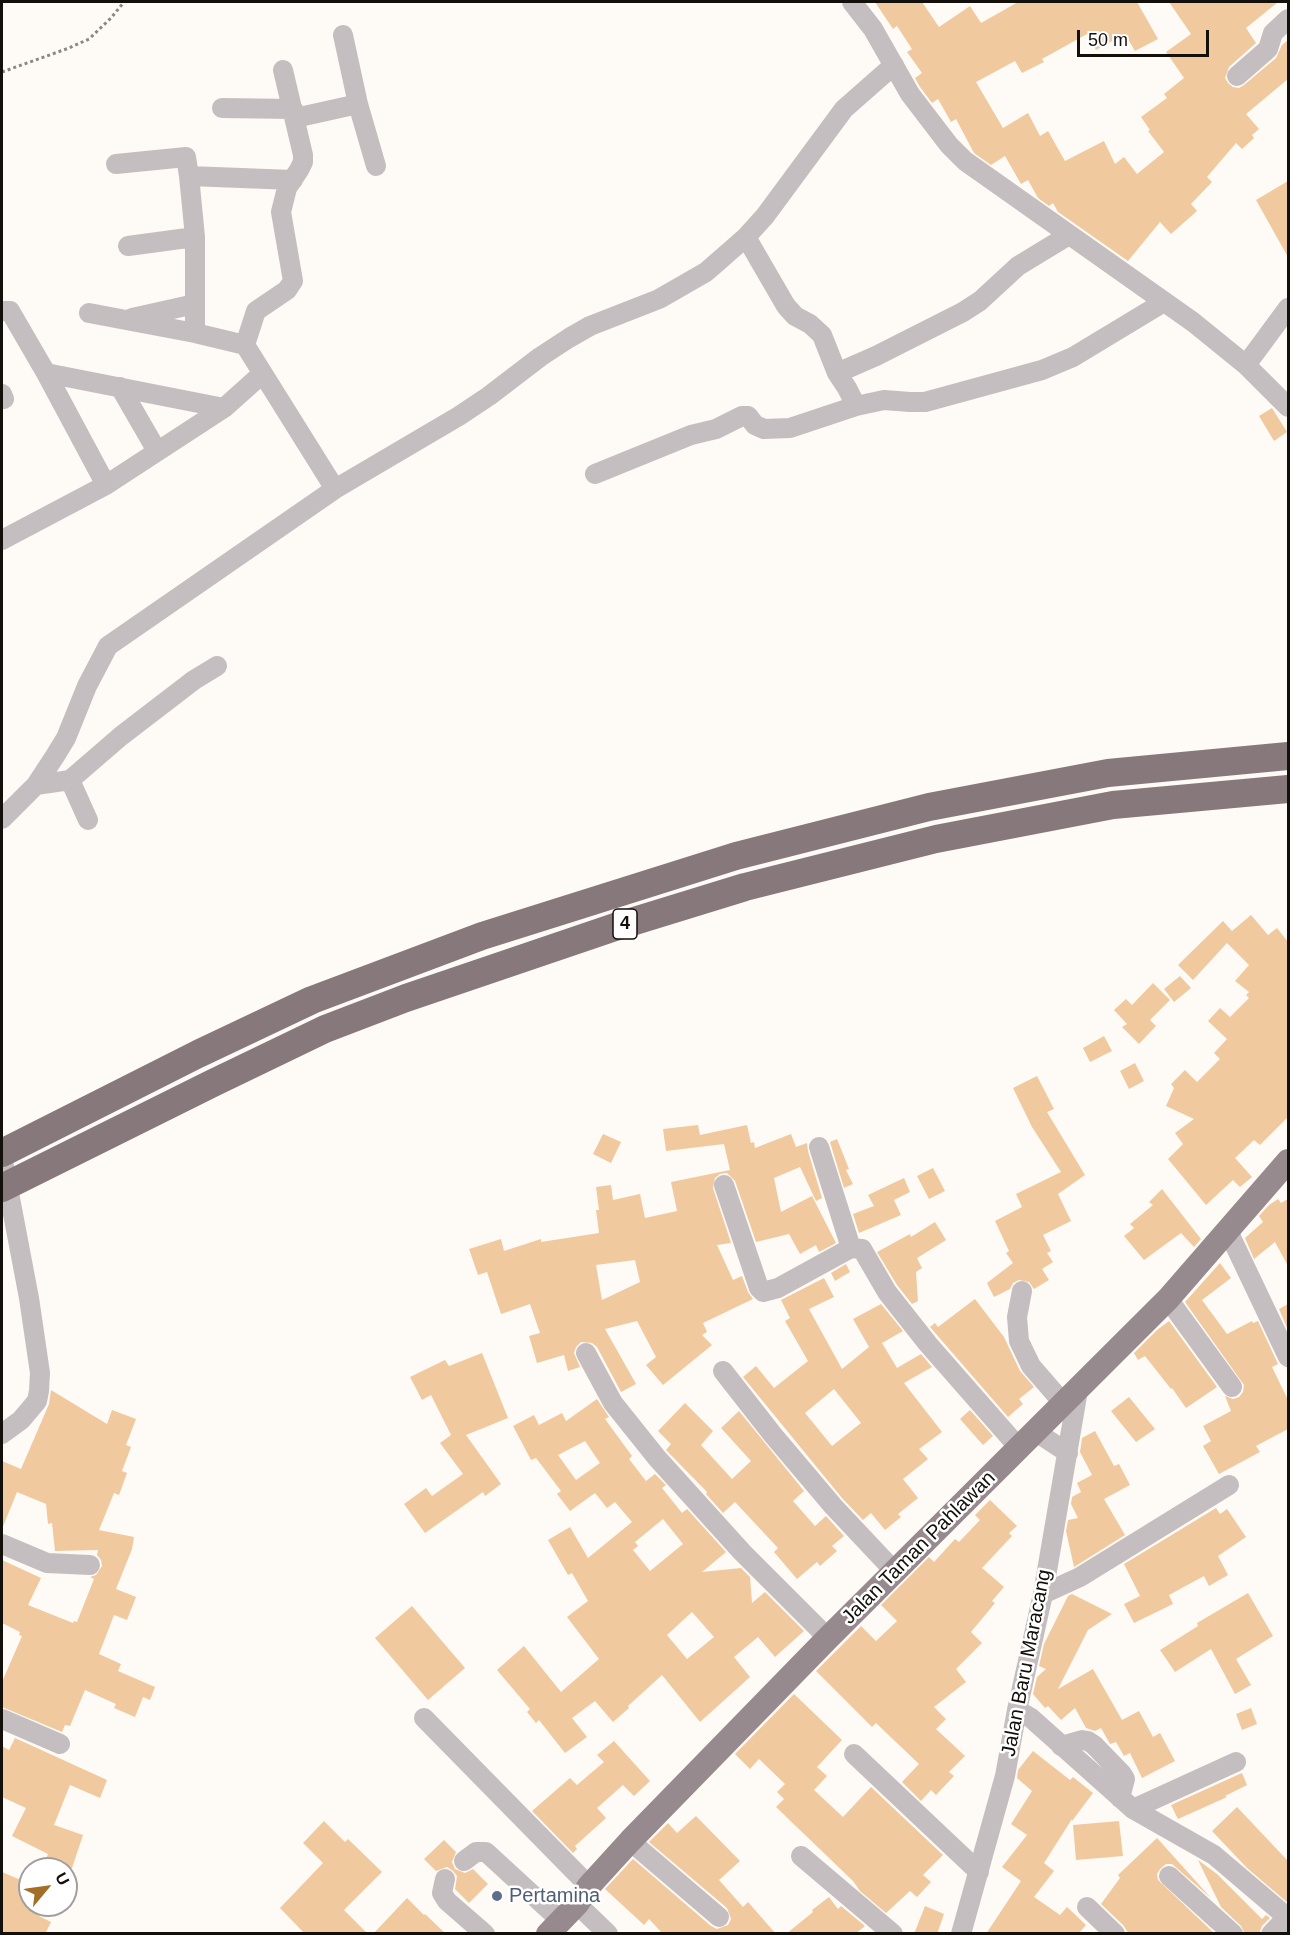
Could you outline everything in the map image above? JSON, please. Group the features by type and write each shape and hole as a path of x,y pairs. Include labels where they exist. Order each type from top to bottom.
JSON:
{"highway":[{"name":"4","path":"2,1154 312,999 482,936 736,856 930,807 1108,773 1288,756"},
{"name":"4","path":"2,1188 325,1029 406,998 615,927 745,887 936,839 1113,806 1288,789"}],"main road":[{"name":"Jalan Taman Pahlawan","path":"569,1911 630,1841 828,1638 896,1573 1168,1299 1288,1161"}],"street":[{"path":"852,2 873,29 910,94 949,145 985,176 1193,322 1246,365 1288,407"},
{"path":"1237,76 1268,49 1273,33 1288,19"},
{"path":"343,35 358,104 376,166"},
{"path":"2,819 36,784 66,738 87,686 108,646 335,489 459,416 569,338 590,326 659,299 694,280 723,260 746,237 789,186 844,109 894,65"},
{"path":"245,345 256,311 287,290 293,281 281,212 287,188 303,162 302,145 283,70"},
{"path":"222,108 294,113 358,104"},
{"path":"116,164 186,157 195,237 195,333"},
{"path":"189,176 293,180"},
{"path":"837,373 963,312 980,301 1018,266 1069,235"},
{"path":"128,246 195,237"},
{"path":"746,237 786,306 795,316 810,324 822,335 837,373 856,406"},
{"path":"595,474 691,435 716,429 742,416 748,416 755,425 764,429 790,428 856,406 884,400 925,402 1042,370 1073,357 1164,302"},
{"path":"124,320 195,304"},
{"path":"1246,365 1288,309"},
{"path":"2,312 10,311 106,485"},
{"path":"89,313 245,345 335,489"},
{"path":"46,373 224,408"},
{"path":"2,540 106,485 224,408 262,374"},
{"path":"120,387 157,451"},
{"path":"36,784 70,780 121,736 194,680 217,666"},
{"path":"70,780 88,820"},
{"path":"819,1147 851,1248"},
{"path":"2,1154 40,1373 37,1401 2,1434"},
{"path":"724,1185 759,1288 763,1292 778,1288 851,1248 862,1249 887,1292 928,1344 1028,1440 1068,1453"},
{"path":"1228,1231 1288,1357"},
{"path":"1022,1291 1017,1317 1019,1341 1031,1366 1071,1397"},
{"path":"1168,1299 1232,1387"},
{"path":"586,1353 613,1402 657,1458 742,1552 828,1638"},
{"path":"723,1371 772,1435 825,1497 896,1573"},
{"name":"Jalan Baru Maracang","path":"961,1934 1005,1776 1043,1594 1068,1453 1071,1397"},
{"path":"1043,1594 1080,1578 1229,1485"},
{"path":"2,1544 47,1563 90,1565"},
{"path":"1017,1710 1031,1718 1127,1803 1214,1855 1288,1918 1271,1934"},
{"path":"424,1718 569,1911"},
{"path":"2,1719 60,1744"},
{"path":"854,1754 979,1872"},
{"path":"1127,1803 1236,1762"},
{"path":"630,1841 719,1917"},
{"path":"464,1861 476,1852 486,1852 569,1911 608,1934"},
{"path":"801,1856 893,1934"},
{"path":"1169,1876 1233,1934"},
{"path":"445,1879 442,1893 447,1901 485,1934"},
{"path":"1087,1907 1115,1934"}],"path":[{"path":"2,72 89,39 124,2"}],"building":[{"path":"875,2 922,2 939,27 970,6 981,23 1018,2 1137,2 1158,39 1135,51 1125,34 1096,50 1087,34 1042,59 1044,62 1022,73 1015,61 976,82 1003,128 1028,113 1040,136 1048,131 1065,161 1104,141 1115,164 1124,157 1137,174 1164,152 1148,131 1150,130 1141,117 1167,98 1164,94 1184,78 1166,52 1191,34 1169,2 1278,2 1246,28 1256,43 1229,67 1225,78 1233,87 1239,88 1244,85 1276,58 1282,45 1288,40 1288,79 1246,114 1259,129 1252,135 1254,138 1242,149 1236,143 1207,177 1212,182 1191,204 1197,211 1171,234 1160,222 1128,261 1058,212 1053,203 1049,206 1038,198 1028,180 1021,184 1005,156 991,165 974,153 956,119 951,122 938,99 932,103 920,87 915,78 922,73 907,52 912,49 897,26 893,29"},
{"path":"1288,181 1288,257 1256,200"},
{"path":"1272,408 1287,432 1274,441 1259,416"},
{"path":"1251,915 1268,935 1277,928 1288,942 1288,1117 1260,1145 1254,1140 1235,1158 1252,1177 1240,1187 1233,1180 1206,1205 1168,1159 1183,1144 1175,1133 1194,1119 1166,1106 1174,1088 1171,1084 1185,1070 1197,1082 1220,1059 1214,1053 1227,1039 1208,1021 1220,1008 1230,1017 1249,998 1246,995 1249,992 1235,981 1249,965 1227,943 1193,980 1178,965 1223,921 1232,931"},
{"path":"1180,976 1191,988 1174,1002 1164,989"},
{"path":"1153,983 1170,1000 1150,1020 1156,1026 1139,1044 1122,1027 1127,1024 1114,1010 1126,999 1132,1005"},
{"path":"1104,1036 1112,1051 1090,1062 1083,1048"},
{"path":"1135,1063 1144,1081 1129,1089 1120,1071"},
{"path":"1037,1076 1054,1109 1047,1112 1085,1175 1058,1194 1071,1221 1043,1235 1051,1251 1047,1253 1053,1262 1042,1269 1049,1280 1034,1289 1029,1282 1019,1280 1013,1283 1010,1289 994,1297 987,1283 1013,1263 1006,1253 1009,1251 995,1221 1022,1207 1016,1194 1061,1172 1032,1127 1013,1088"},
{"path":"698,1125 700,1135 747,1125 751,1143 754,1142 755,1148 791,1134 796,1147 807,1143 822,1198 816,1201 800,1167 774,1178 781,1212 812,1196 836,1243 819,1252 816,1245 800,1254 789,1234 756,1242 735,1181 727,1173 720,1174 715,1178 713,1188 731,1243 717,1245 733,1280 742,1276 753,1299 703,1323 707,1332 702,1335 712,1345 663,1385 646,1365 656,1357 637,1321 605,1329 636,1384 621,1392 597,1347 592,1343 581,1342 576,1347 574,1353 580,1367 568,1371 564,1355 537,1363 529,1336 540,1333 530,1304 501,1314 487,1272 478,1275 469,1249 501,1239 504,1251 541,1239 541,1242 599,1233 596,1187 611,1185 613,1200 640,1194 645,1218 677,1211 671,1182 730,1170 724,1144 666,1151 663,1129","holes":["635,1260 640,1282 602,1300 596,1265"]},
{"path":"603,1134 621,1142 611,1163 593,1154"},
{"path":"837,1139 849,1169 846,1170 853,1184 844,1188 830,1142"},
{"path":"933,1168 945,1191 929,1199 917,1176"},
{"path":"904,1178 910,1192 894,1200 901,1215 859,1233 853,1214 874,1206 868,1195"},
{"path":"1162,1189 1201,1239 1194,1247 1181,1233 1144,1260 1124,1236 1134,1228 1130,1224 1153,1205 1149,1202"},
{"path":"1278,1199 1281,1203 1288,1199 1288,1266 1275,1242 1254,1259 1245,1238 1263,1222 1259,1216"},
{"path":"935,1222 946,1240 917,1258 922,1268 916,1272 918,1301 912,1304 897,1285 877,1252 910,1234 911,1237"},
{"path":"1220,1263 1231,1278 1202,1300 1227,1334 1252,1321 1253,1323 1258,1321 1278,1364 1272,1367 1288,1400 1288,1429 1256,1446 1260,1452 1219,1474 1203,1446 1211,1441 1203,1426 1231,1411 1225,1396 1233,1399 1239,1397 1244,1385 1185,1302"},
{"path":"846,1264 850,1272 835,1281 831,1273"},
{"path":"824,1278 834,1297 809,1309 842,1369 869,1347 853,1319 881,1304 903,1331 882,1343 897,1368 921,1354 932,1367 904,1383 942,1432 919,1449 928,1459 903,1479 918,1498 898,1514 901,1517 885,1530 871,1513 863,1520 842,1498 743,1377 756,1366 774,1388 808,1361 785,1321 790,1318 781,1300","holes":["834,1389 861,1423 832,1446 805,1413"]},
{"path":"975,1299 1004,1337 1020,1371 1034,1387 1019,1399 1023,1404 1008,1417 930,1327 935,1323 938,1327"},
{"path":"1288,1304 1288,1330 1279,1309"},
{"path":"1169,1321 1217,1387 1186,1408 1145,1356 1138,1360 1134,1353"},
{"path":"482,1353 508,1418 466,1435 501,1484 485,1496 483,1492 425,1533 404,1504 426,1488 432,1496 463,1474 440,1443 451,1435 431,1395 422,1400 410,1377 445,1360 449,1366"},
{"path":"51,1390 107,1424 112,1410 136,1419 126,1445 131,1447 122,1471 127,1473 119,1495 114,1493 99,1530 134,1537 132,1549 116,1589 136,1597 127,1620 114,1615 99,1654 121,1664 118,1671 155,1687 150,1700 143,1697 135,1717 114,1708 116,1704 85,1690 70,1726 65,1725 62,1732 2,1707 2,1682 22,1636 19,1635 20,1632 2,1623 2,1560 41,1578 28,1605 73,1623 77,1622 94,1579 90,1577 96,1575 102,1566 97,1555 98,1550 55,1551 52,1523 48,1524 46,1504 17,1492 2,1529 2,1461 21,1469 49,1404"},
{"path":"1129,1397 1155,1429 1136,1442 1111,1411"},
{"path":"597,1399 609,1417 605,1419 632,1456 629,1459 646,1481 655,1474 666,1485 662,1488 682,1513 687,1509 726,1552 702,1572 741,1568 750,1577 752,1603 765,1592 804,1631 775,1657 758,1637 734,1657 750,1677 700,1722 662,1675 613,1722 595,1701 572,1718 587,1737 565,1753 539,1720 536,1723 527,1712 530,1709 497,1670 524,1646 561,1692 599,1659 567,1617 588,1601 572,1573 568,1575 548,1540 570,1527 588,1558 632,1522 615,1502 607,1508 595,1493 570,1511 557,1494 561,1491 536,1458 531,1460 513,1426 534,1415 539,1425 562,1413 566,1421","holes":["585,1441 600,1463 576,1480 558,1455","663,1519 683,1544 650,1571 633,1550 638,1546 635,1542","692,1612 714,1637 687,1659 667,1635"]},
{"path":"685,1403 713,1431 701,1445 732,1479 751,1461 721,1428 739,1411 804,1491 793,1501 815,1526 826,1516 844,1536 832,1546 837,1551 820,1566 817,1562 797,1579 774,1552 778,1548 735,1502 723,1513 706,1494 707,1492 666,1450 671,1444 658,1431"},
{"path":"970,1410 993,1436 983,1445 960,1419"},
{"path":"1095,1431 1114,1466 1119,1464 1130,1485 1104,1499 1125,1535 1074,1567 1066,1531 1068,1520 1078,1518 1071,1504 1072,1497 1081,1492 1077,1483 1092,1475 1080,1452 1082,1438"},
{"path":"990,1500 1017,1526 1009,1533 1012,1536 982,1568 1004,1587 992,1601 995,1603 971,1632 982,1643 956,1669 966,1682 934,1707 946,1719 936,1729 965,1756 949,1772 954,1776 936,1795 931,1790 921,1801 902,1782 919,1764 876,1723 872,1727 816,1671 861,1626 876,1641 897,1621 881,1605 929,1557 934,1562 955,1539 959,1542 980,1520 975,1515"},
{"path":"1216,1508 1220,1514 1227,1509 1246,1537 1218,1556 1228,1575 1209,1586 1204,1576 1169,1595 1173,1604 1134,1623 1124,1604 1140,1596 1124,1564"},
{"path":"1248,1593 1273,1636 1236,1659 1251,1685 1235,1694 1211,1649 1175,1672 1160,1650 1198,1626 1197,1623"},
{"path":"1072,1594 1112,1614 1088,1630 1058,1689 1093,1669 1122,1720 1139,1711 1153,1737 1160,1733 1175,1761 1142,1778 1130,1753 1124,1756 1116,1742 1110,1744 1101,1728 1095,1731 1086,1728 1075,1708 1061,1720 1048,1706 1045,1708 1033,1694 1037,1677 1046,1669 1039,1666 1044,1644 1068,1596"},
{"path":"412,1606 465,1668 428,1700 375,1638"},
{"path":"794,1694 842,1740 817,1767 827,1776 814,1790 843,1817 871,1787 943,1855 923,1875 931,1882 917,1897 910,1891 886,1913 860,1891 853,1881 776,1807 784,1799 777,1792 785,1784 759,1759 750,1769 735,1754"},
{"path":"1251,1708 1257,1724 1242,1730 1236,1714"},
{"path":"15,1738 107,1780 100,1798 70,1785 54,1825 83,1835 76,1857 47,1857 48,1854 12,1836 26,1808 2,1797 2,1746 9,1750"},
{"path":"614,1741 650,1781 634,1796 623,1785 597,1808 606,1818 575,1846 577,1849 573,1853 532,1811 570,1778 577,1785 604,1762 597,1755"},
{"path":"1033,1751 1070,1780 1073,1777 1093,1793 1072,1821 1072,1819 1044,1863 1054,1871 1034,1897 1060,1915 1067,1907 1086,1925 1078,1934 986,1934 1021,1881 1002,1867 1027,1835 1011,1824 1032,1791 1017,1778 1018,1770"},
{"path":"1242,1773 1247,1785 1225,1796 1227,1797 1178,1819 1171,1805"},
{"path":"1237,1807 1288,1861 1288,1903 1247,1868 1212,1831"},
{"path":"696,1816 740,1861 719,1880 743,1907 748,1902 776,1934 663,1934 649,1919 644,1925 605,1889 633,1859 711,1926 717,1929 728,1925 731,1919 727,1908 649,1842 668,1823 677,1833"},
{"path":"324,1821 345,1842 348,1839 382,1872 344,1910 368,1934 305,1934 280,1908 323,1863 303,1843"},
{"path":"1119,1821 1123,1856 1076,1860 1073,1825"},
{"path":"1157,1838 1211,1898 1172,1864 1166,1864 1161,1868 1157,1874 1158,1880 1215,1934 1129,1934 1101,1904 1120,1878 1118,1875"},
{"path":"444,1840 456,1852 452,1862 455,1869 465,1873 473,1869 488,1884 469,1903 455,1889 457,1876 453,1871 447,1867 436,1871 424,1859"},
{"path":"1198,1860 1217,1874 1262,1919 1266,1915 1270,1918 1262,1926 1259,1934 1245,1934 1241,1926 1221,1907"},
{"path":"2,1872 18,1879 18,1917 41,1917 51,1922 45,1934 2,1934"},
{"path":"829,1897 838,1909 841,1906 865,1926 855,1934 786,1934 813,1912 812,1910"},
{"path":"407,1898 424,1915 446,1934 373,1934"},
{"path":"925,1906 944,1914 937,1934 914,1934"}],"place":[{"name":"Pertamina","path":"497,1896"}]}
